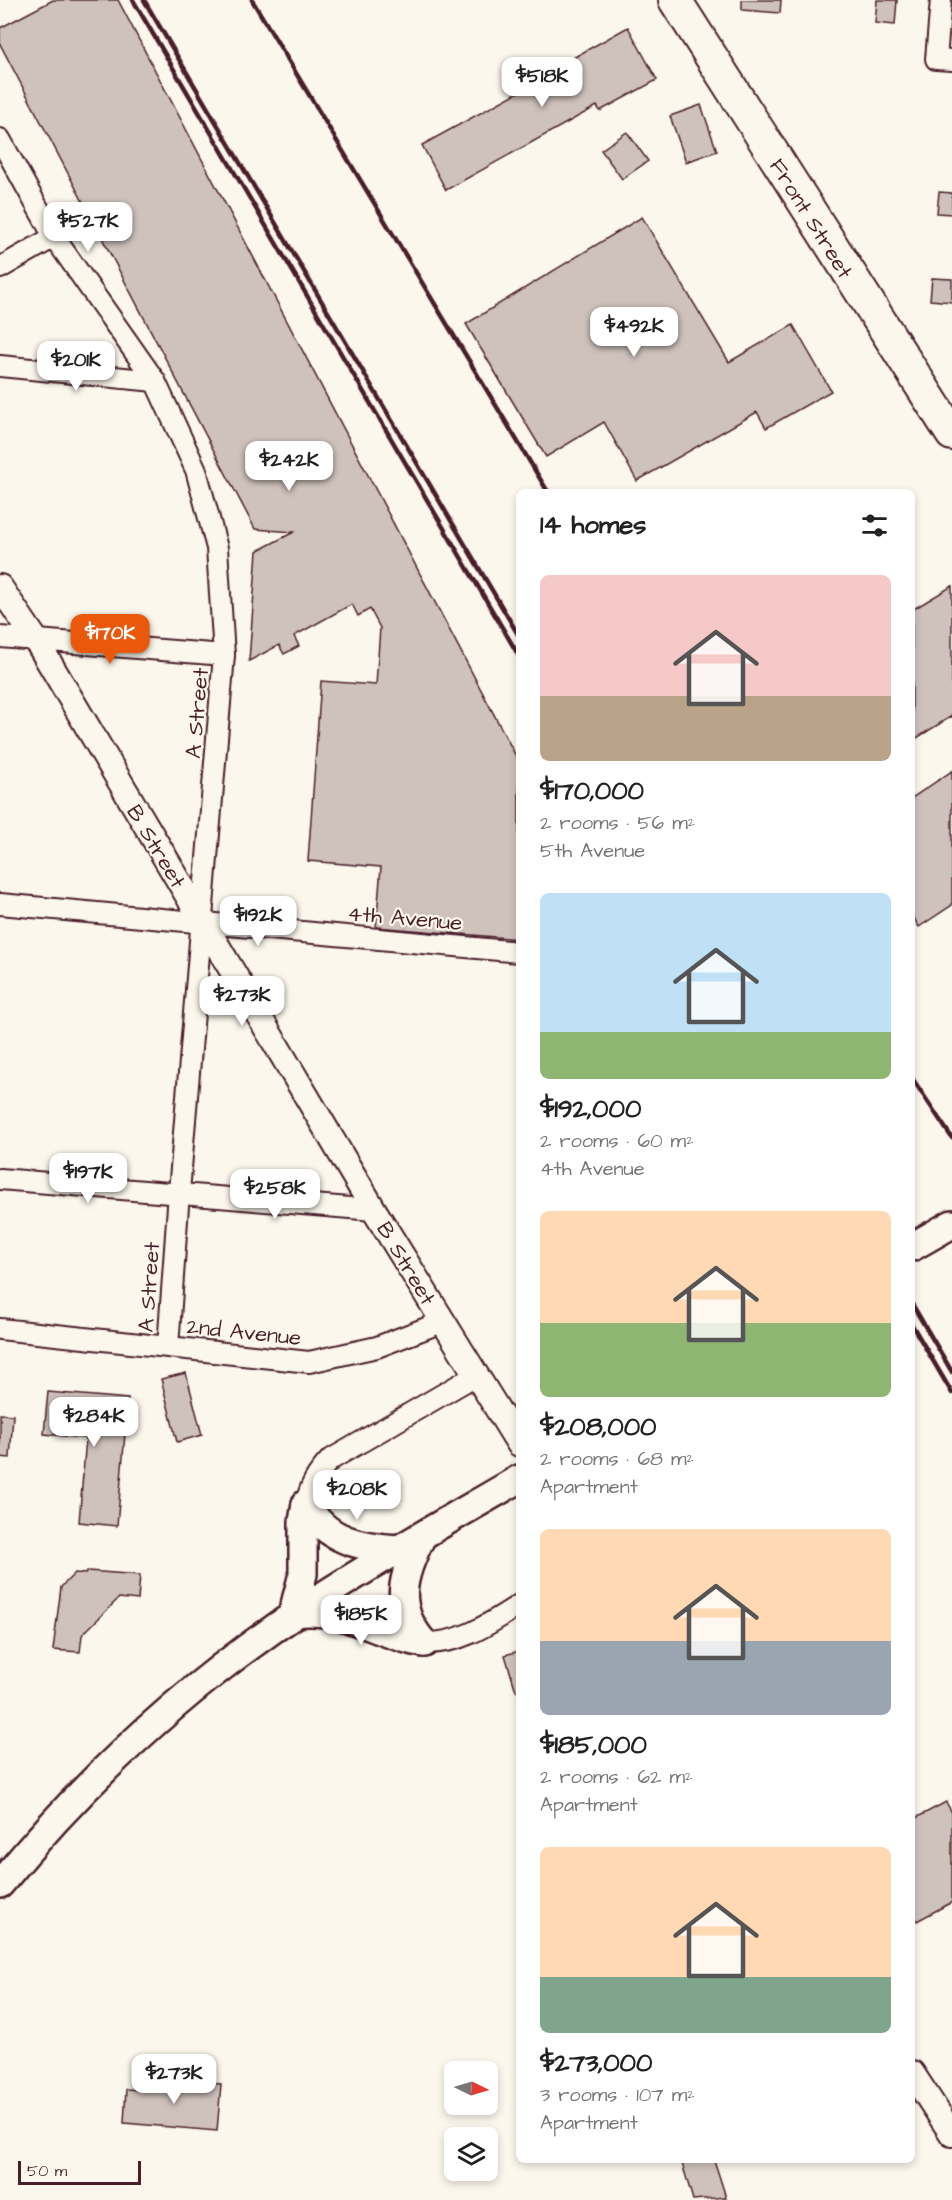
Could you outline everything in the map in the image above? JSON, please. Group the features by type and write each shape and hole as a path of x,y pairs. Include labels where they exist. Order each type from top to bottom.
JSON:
{"main road":[{"name":"Front Street","path":"675,0 952,434"},
{"path":"915,1245 952,1224"},
{"path":"0,1884 53,1822 127,1747 206,1680 294,1615 411,1542 516,1481"},
{"path":"306,1504 318,1523 330,1533 363,1546 411,1542"},
{"path":"294,1615 303,1574 303,1522 306,1504"},
{"path":"411,1542 403,1604 412,1630 424,1643"},
{"path":"294,1615 326,1612 369,1624 403,1640 424,1643"}],"street":[{"path":"941,0 944,59"},
{"name":"A Street","path":"0,139 54,237 154,381 196,470 217,548 224,655 168,1347"},
{"path":"0,268 54,237"},
{"path":"0,366 154,381"},
{"name":"B Street","path":"0,587 36,640 374,1210 516,1439"},
{"path":"0,637 224,655"},
{"name":"4th Avenue","path":"0,904 516,952"},
{"path":"0,1179 179,1192 374,1210"},
{"name":"2nd Avenue","path":"0,1329 309,1362 377,1347 442,1322"},
{"path":"306,1504 309,1489 317,1473 330,1460 476,1375"},
{"path":"424,1643 443,1642 467,1635 516,1607"},
{"path":"915,2078 947,2127"}],"building":[{"path":"53,0 118,0 516,756 516,939 376,927 381,867 308,861 321,681 376,685 380,628 370,609 358,616 352,604 294,636 299,646 284,654 279,645 249,661 257,551 294,532 255,529 0,44 0,28"},
{"path":"742,0 781,0 780,13 742,10"},
{"path":"877,0 897,0 895,25 875,23"},
{"path":"628,27 657,80 600,111 597,106 446,190 422,145 573,62 571,59"},
{"path":"701,105 717,151 686,162 670,116"},
{"path":"627,132 648,161 622,179 601,150"},
{"path":"939,192 952,193 952,214 937,213"},
{"path":"642,217 729,362 793,325 831,391 766,428 757,412 637,481 604,422 546,457 466,324"},
{"path":"932,278 952,279 952,302 930,300"},
{"path":"952,586 952,716 915,739 915,608"},
{"path":"952,771 952,905 919,927 915,920 915,796"},
{"path":"186,1373 202,1435 177,1442 161,1379"},
{"path":"48,1392 128,1399 117,1526 79,1522 86,1438 44,1434"},
{"path":"0,1414 13,1415 10,1458 0,1457"},
{"path":"88,1571 140,1575 138,1600 119,1598 82,1635 80,1652 53,1650 61,1587 75,1573 85,1574"},
{"path":"516,1652 516,1691 505,1655"},
{"path":"946,1802 952,1813 952,1902 917,1921 915,1917 915,1818"},
{"path":"141,2078 221,2084 217,2131 124,2123 126,2089 140,2090"},
{"path":"682,2163 715,2163 726,2197 693,2200"}],"railway":[{"path":"133,0 516,651"},
{"path":"144,0 516,631"},
{"path":"252,0 546,489"},
{"path":"915,1082 952,1138"},
{"path":"915,1309 952,1372"},
{"path":"915,1330 952,1393"}]}
